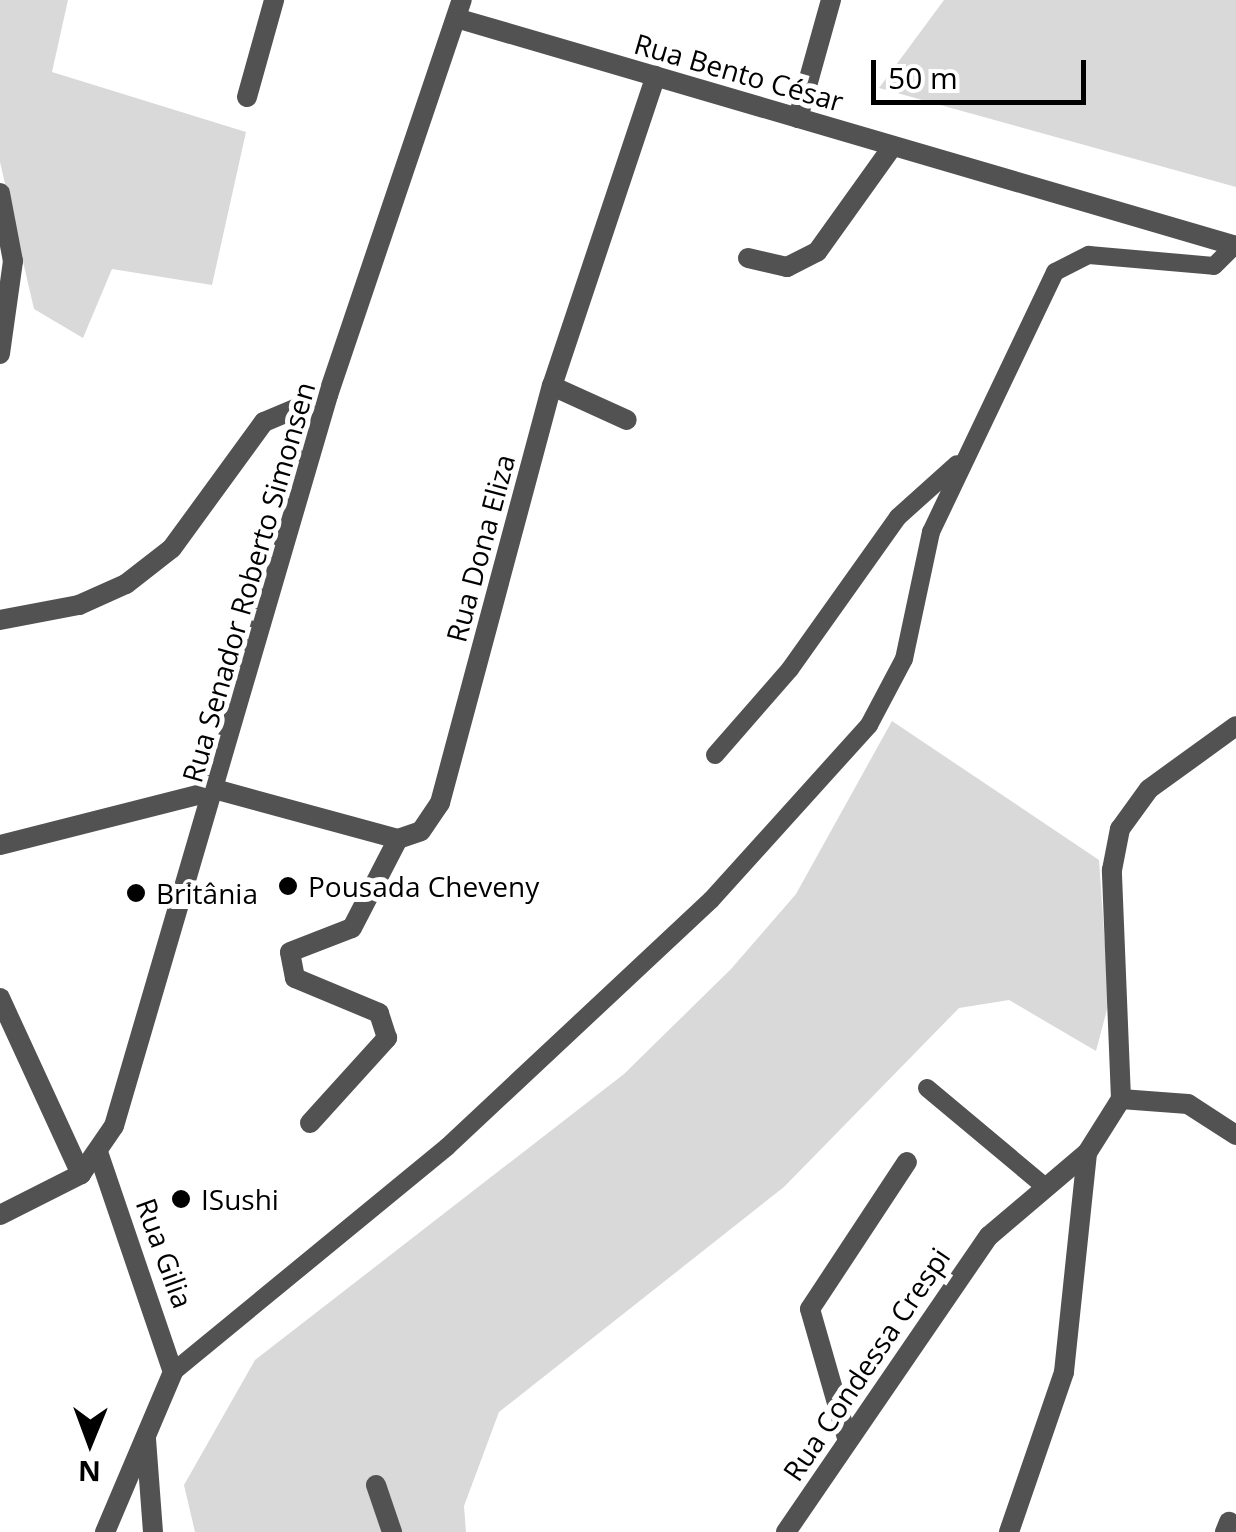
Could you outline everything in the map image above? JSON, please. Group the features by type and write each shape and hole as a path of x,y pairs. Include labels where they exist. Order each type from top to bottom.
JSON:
{"street":[{"path":"247,98 274,0"},
{"path":"798,118 831,0"},
{"name":"Rua Bento César","path":"459,9 656,76 1236,245"},
{"name":"Rua Senador Roberto Simonsen","path":"0,1214 81,1174 100,1155 218,790 328,396 459,9"},
{"name":"Rua Dona Eliza","path":"398,839 421,831 440,803 552,386 656,76"},
{"path":"748,258 787,267 817,252 893,146"},
{"path":"0,193 13,261 0,354"},
{"path":"552,386 628,420"},
{"path":"0,620 79,606 126,584 172,548 264,422 328,396"},
{"path":"1009,1532 1064,1372 1087,1154 1122,1098 1112,870 1120,829 1148,789 1236,726"},
{"path":"0,845 218,790 398,839 352,928 290,952 295,978 379,1014 387,1038 310,1123"},
{"path":"0,998 81,1174"},
{"path":"1122,1098 1188,1104 1236,1135"},
{"name":"Rua Condessa Crespi","path":"786,1532 976,1251 1044,1186 1087,1154"},
{"name":"Rua Gilia","path":"100,1155 173,1372"},
{"path":"847,1438 810,1309 907,1162"},
{"path":"105,1532 173,1372"},
{"path":"146,1437 153,1532"},
{"path":"376,1486 392,1532"}],"lane":[{"path":"173,1372 448,1147 711,900 869,726 899,672 931,532 965,457 1068,261 1214,266 1236,245"},
{"path":"715,755 790,668 898,517 965,457"},
{"path":"927,1088 1044,1186"}],"shaded area":[{"path":"0,0 68,0 52,72 246,132 212,285 112,269 83,338 34,309 0,162"},
{"path":"944,0 1236,0 1236,187 879,88"},
{"path":"892,721 1099,860 1109,1002 1096,1051 1009,1000 959,1008 784,1187 499,1412 464,1506 466,1532 195,1532 184,1485 255,1360 624,1074 731,969 796,894"}],"place":[{"name":"Pousada Cheveny","path":"288,886"},
{"name":"Britânia","path":"136,893"},
{"name":"ISushi","path":"181,1199"}]}
